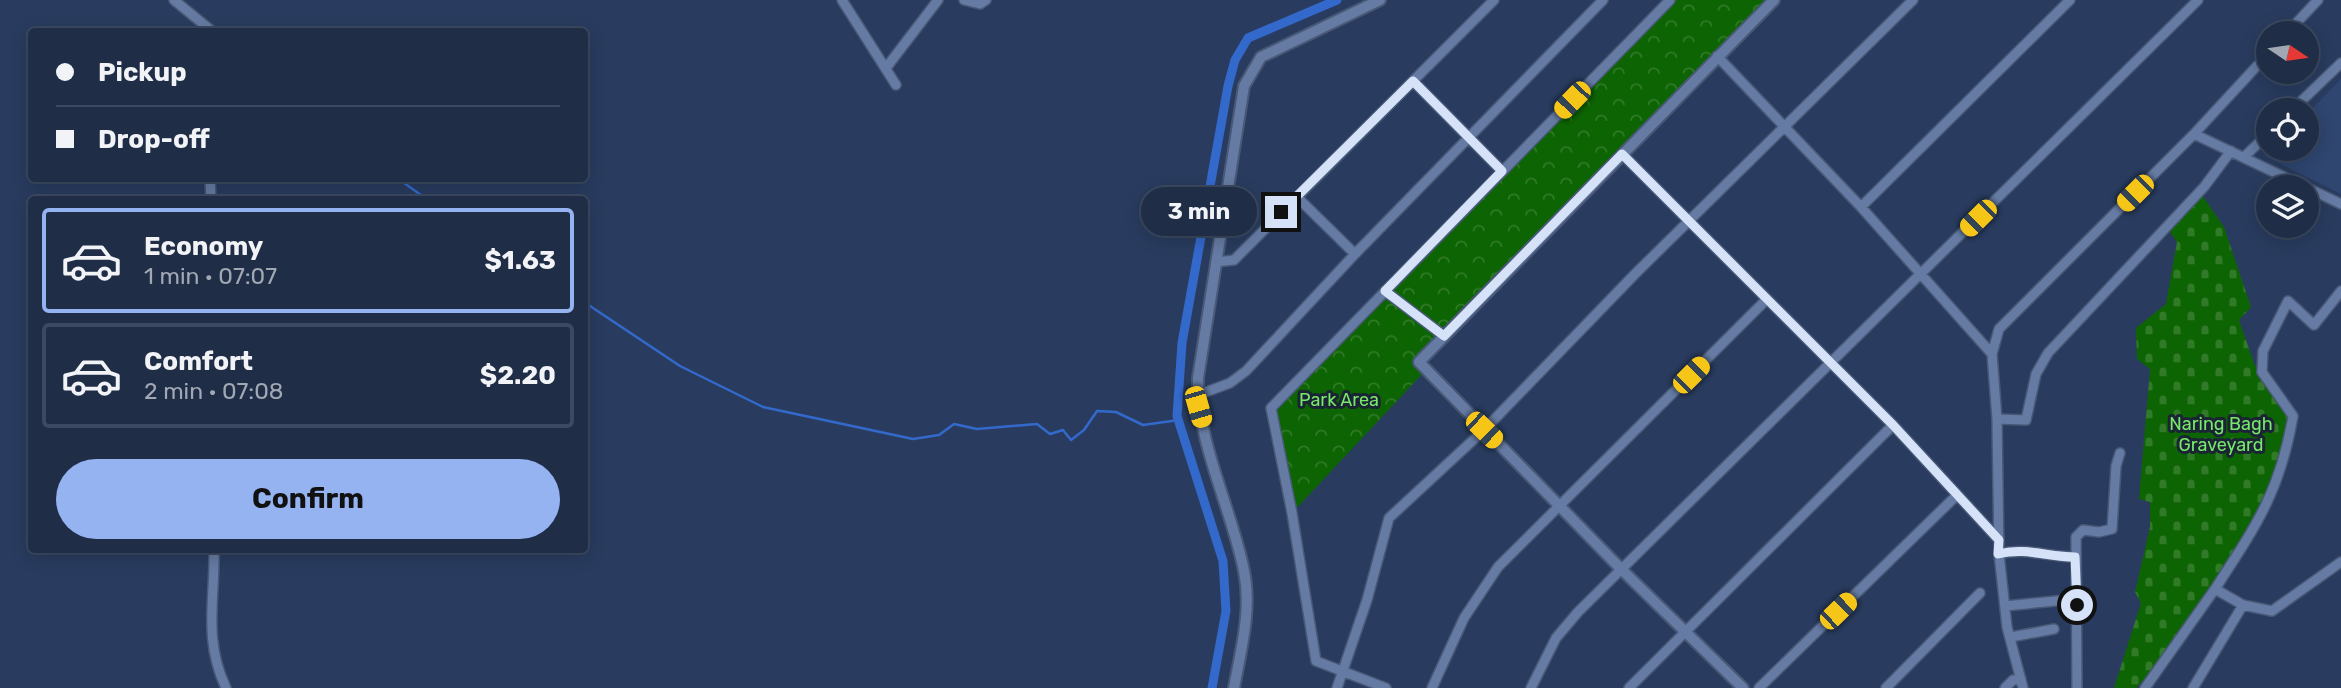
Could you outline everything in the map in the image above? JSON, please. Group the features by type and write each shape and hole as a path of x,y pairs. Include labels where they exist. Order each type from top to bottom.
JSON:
{"street":[{"path":"174,0 208,28"},
{"path":"842,0 896,85"},
{"path":"886,68 937,0"},
{"path":"964,0 980,4 986,0"},
{"path":"1234,688 1248,612 1244,572 1198,407 1198,395 1244,86 1261,57 1380,0"},
{"path":"1216,262 1234,260 1494,0"},
{"path":"1198,395 1230,383 1246,371 1355,254 1603,0"},
{"path":"1386,688 1341,668 1316,661 1271,408 1670,0"},
{"path":"1744,688 1621,569 1419,362 1774,0"},
{"path":"1337,688 1341,668 1367,600 1389,519 1484,430 1688,221 1913,0"},
{"path":"1861,208 2070,0"},
{"path":"1531,688 1556,638 1621,569 2198,0"},
{"path":"2298,21 2318,0"},
{"path":"1717,56 1783,129 1861,208 1993,354"},
{"path":"2305,98 2341,63"},
{"path":"2022,683 2005,606 1998,554 1997,419 1993,354 1999,329 2194,134 2256,67"},
{"path":"1413,81 1502,171"},
{"path":"2194,134 2341,204"},
{"path":"2245,156 2256,145"},
{"path":"1997,419 2026,420 2036,374 2048,352 2204,187 2231,150"},
{"path":"1622,154 1828,363 1893,425 1999,540"},
{"path":"1297,197 1355,254"},
{"path":"1385,291 1444,336"},
{"path":"2145,688 2265,512 2286,458 2293,416 2262,372 2263,351 2288,301 2314,325 2341,291"},
{"path":"1432,688 1464,618 1498,566 1766,300"},
{"path":"1629,688 1893,425"},
{"path":"2077,688 2076,537 2082,530 2099,532 2112,529 2116,466 2120,453"},
{"path":"1759,688 1957,495"},
{"path":"1998,554 2016,550 2051,557 2075,557"},
{"path":"214,553 210,632 217,667 226,688"},
{"path":"2215,589 2244,605 2272,611 2341,562"},
{"path":"1886,688 1980,593"},
{"path":"2005,606 2076,599"},
{"path":"2194,688 2244,605"},
{"path":"2011,637 2054,629"},
{"path":"2005,688 2013,680 2022,683"}],"shaded area":[{"path":"2341,79 2341,194 2319,183 2319,175 2303,175 2275,161 2319,161 2319,102"}],"green space":[{"name":"Park Area","path":"1670,0 1774,0 1419,362 1425,371 1292,513 1271,408"},
{"name":"Naring Bagh Graveyard","path":"2202,195 2224,227 2251,307 2239,320 2255,366 2262,368 2280,397 2286,409 2288,423 2265,502 2227,571 2182,635 2136,688 2114,688 2141,603 2135,592 2150,527 2150,502 2139,499 2150,369 2137,359 2136,328 2166,304 2177,242 2170,232"}],"waterway":[{"path":"1212,688 1226,611 1223,561 1177,416 1182,343 1228,86 1235,60 1248,38 1337,0"},
{"path":"403,182 422,196"},
{"path":"588,305 680,366 763,407 913,439 939,435 954,424 977,429 1037,424 1050,434 1063,430 1071,440 1084,430 1097,411 1116,412 1143,425 1179,420"}],"route":[{"path":"1281,212 1413,81 1502,171 1385,291 1444,336 1622,154 1828,363 1893,425 1999,540 1998,554 2016,550 2051,557 2075,557 2077,605"}]}
